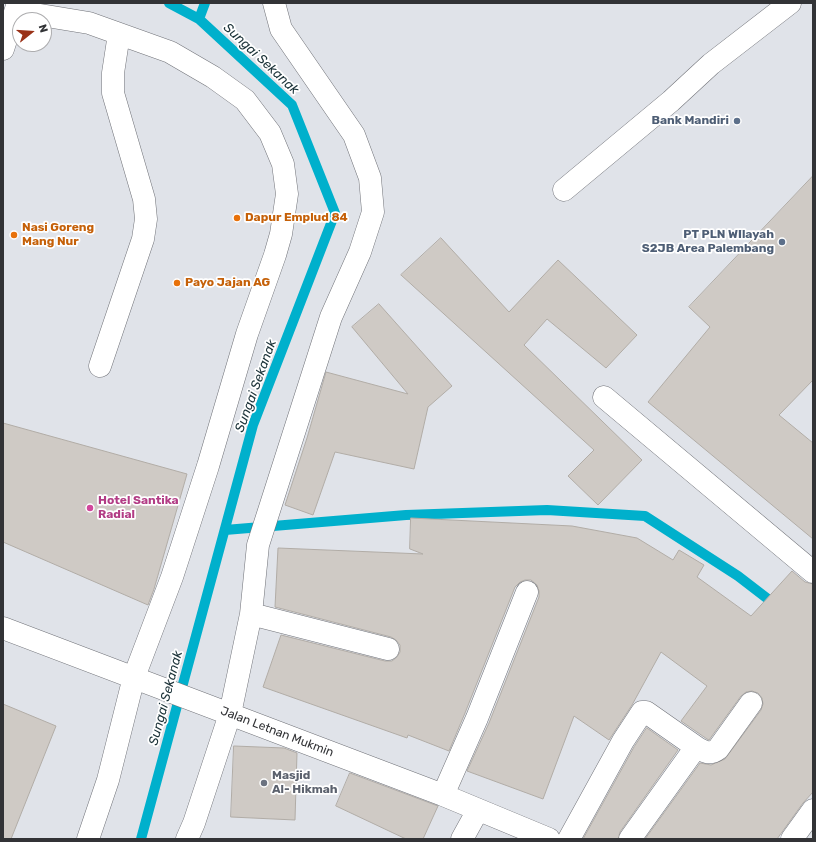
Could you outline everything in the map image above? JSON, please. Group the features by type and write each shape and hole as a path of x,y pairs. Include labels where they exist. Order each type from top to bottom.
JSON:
{"street":[{"path":"187,839 194,823 222,711 251,614 258,545 331,317 360,252 373,212 370,178 354,135 281,29 274,3"},
{"path":"564,190 671,101 711,64 790,3"},
{"path":"3,49 17,7 88,23 170,52 213,77 246,100 270,133 283,164 287,194 281,234 275,255 246,334 208,466 172,577 142,681 88,839"},
{"path":"100,366 143,239 146,219 144,199 113,93 113,73 119,34"},
{"path":"604,397 813,572"},
{"path":"443,795 477,718 527,592"},
{"path":"251,614 388,649"},
{"name":"Jalan Letnan Mukmin","path":"3,628 443,795 549,839"},
{"path":"569,839 623,741 642,712 646,712 696,747 703,751 713,753 718,749 751,703"},
{"path":"630,839 696,747"},
{"path":"462,839 478,810"},
{"path":"792,839 813,810"}],"building":[{"path":"813,176 813,380 779,415 813,443 813,539 648,402 710,327 689,307"},
{"path":"441,238 509,312 558,260 637,335 606,368 547,319 524,345 642,460 598,505 568,476 594,450 401,275"},
{"path":"379,304 452,386 428,407 414,469 335,452 313,515 285,505 307,438 326,372 408,394 352,327"},
{"name":"Hotel Santika Radial","path":"3,423 187,474 148,605 3,542"},
{"path":"411,518 572,526 637,538 673,560 679,550 704,565 697,577 751,616 792,571 805,582 813,584 813,792 803,803 777,839 645,839 700,763 711,765 725,759 761,710 763,704 762,698 758,693 752,691 746,692 741,696 709,740 707,739 681,721 707,686 661,652 632,705 609,740 574,716 543,799 467,771 489,723 539,597 537,585 531,580 520,582 515,587 449,751 408,735 407,738 263,687 281,635 385,661 392,661 397,657 400,652 400,645 391,637 275,607 278,548 423,554 410,549"},
{"path":"3,704 56,726 11,839 3,839"},
{"path":"647,728 678,750 620,832 618,839 583,839 634,747"},
{"name":"Masjid Al- Hikmah","path":"234,746 284,748 297,753 295,820 231,817"},
{"path":"350,773 438,806 423,839 406,839 336,806"}],"waterway":[{"name":"Sungai Sekanak","path":"141,839 253,425 335,213 292,105 199,19 169,3"},
{"path":"199,19 205,3"},
{"path":"225,530 406,515 547,510 645,516 738,576 777,606"}],"place":[{"name":"Bank Mandiri","path":"737,121"},
{"name":"Dapur Emplud 84","path":"237,218"},
{"name":"Nasi Goreng Mang Nur","path":"14,235"},
{"name":"PT PLN WIlayah S2JB Area Palembang","path":"782,242"},
{"name":"Payo Jajan AG","path":"177,283"},
{"name":"Hotel Santika Radial","path":"90,508"},
{"name":"Masjid Al- Hikmah","path":"264,783"}]}
